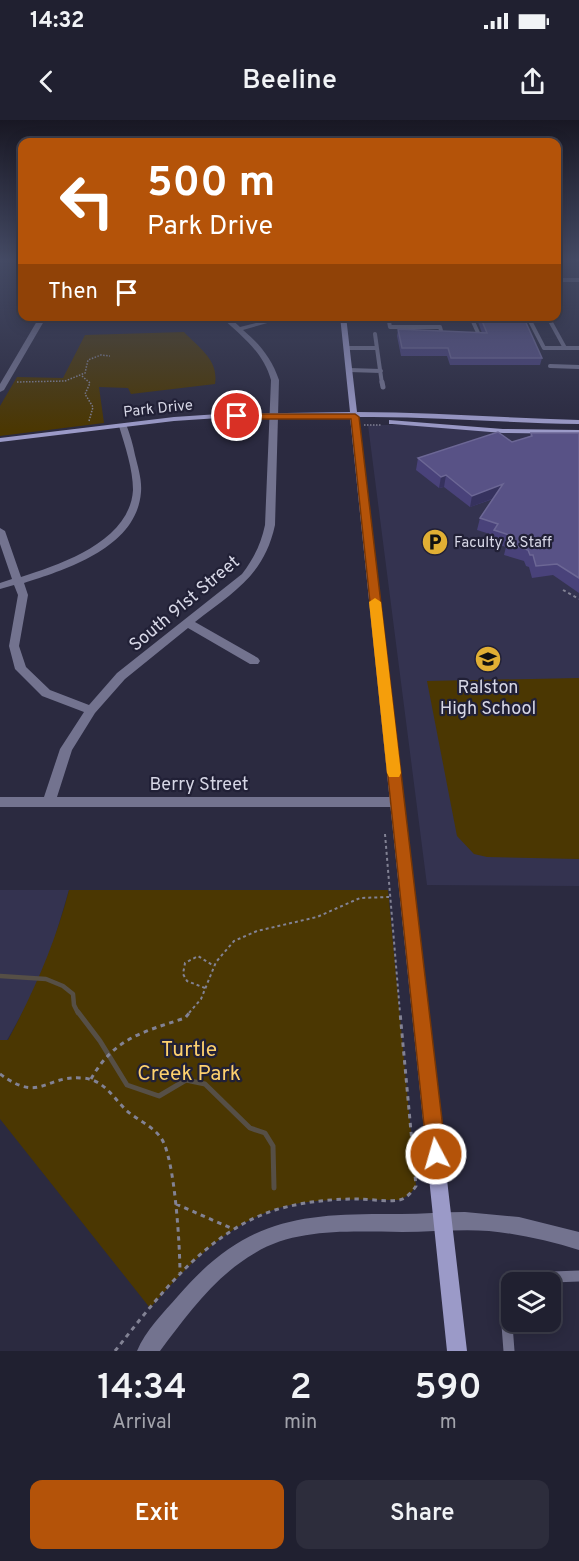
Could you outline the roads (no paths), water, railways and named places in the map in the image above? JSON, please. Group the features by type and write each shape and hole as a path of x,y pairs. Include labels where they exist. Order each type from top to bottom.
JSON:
{"street":[{"path":"0,390 41,321"},
{"name":"South 91st Street","path":"49,802 66,749 91,710 121,676 246,576 258,560 266,543 270,525 275,380 273,369 263,352 229,321"},
{"path":"238,329 271,321"},
{"path":"344,321 457,1351"},
{"name":"Park Drive","path":"0,440 197,417 355,417 422,414 511,421 579,422"},
{"name":"Park Drive","path":"355,417 503,431 579,432"},
{"path":"0,586 52,571 88,553 113,535 129,515 136,501 137,487 123,426"},
{"path":"0,531 18,581 23,604 14,646 21,669 45,693 91,710"},
{"path":"188,623 254,661"},
{"name":"Berry Street","path":"0,802 398,802"},
{"path":"147,1351 205,1280 224,1263 264,1238 313,1223 499,1223 541,1230 579,1241"}],"lane":[{"path":"389,321 390,327 440,327 442,334 452,334"},
{"path":"461,334 479,334 473,321"},
{"path":"530,321 544,348 579,348"},
{"path":"550,321 566,348"},
{"path":"375,334 383,387"},
{"path":"347,348 377,348"},
{"path":"550,366 579,367"},
{"path":"350,370 381,371"},
{"path":"561,1277 579,1276"},
{"path":"506,1332 509,1351"}],"waterway":[{"path":"0,976 46,979 63,986 73,994 74,1005 78,1013"},
{"path":"78,1012 100,1041 127,1085 159,1096 186,1080 205,1084 250,1128 265,1133 273,1146 274,1188"}],"place":[{"name":"Faculty & Staff","path":"435,542"},
{"name":"Ralston High School","path":"488,659"}],"park label":[{"name":"Turtle Creek Park","path":"189,1061"}]}
